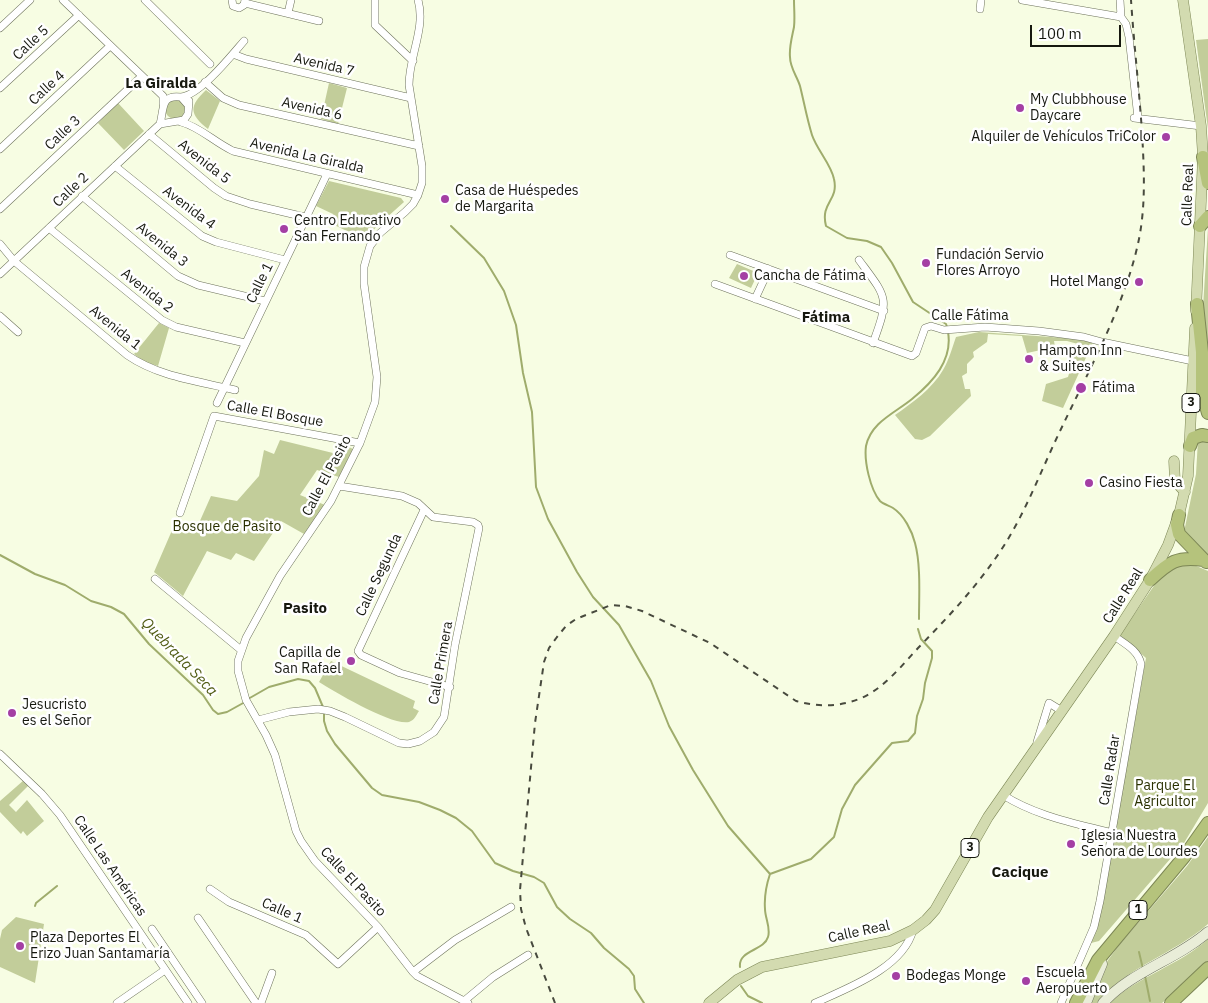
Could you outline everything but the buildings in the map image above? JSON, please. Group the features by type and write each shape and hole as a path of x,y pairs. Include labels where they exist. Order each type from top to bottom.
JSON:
{"highway":[{"path":"1203,157 1208,183"},
{"path":"1197,304 1202,352 1202,392 1208,413"},
{"path":"1190,446 1193,438 1208,436"},
{"path":"1179,515 1177,526 1179,534 1206,562"},
{"path":"1150,580 1165,566 1178,559 1191,558 1206,562"},
{"name":"1","path":"1076,1003 1098,960 1184,857 1208,822"},
{"path":"1171,1003 1208,968"}],"main road":[{"name":"Calle Real","path":"709,1003 737,980 762,967 890,941 913,930 926,920 935,910 974,841 1003,795 1114,636 1150,580 1168,545 1179,515 1188,476 1193,361 1204,222 1201,126 1183,0"},
{"path":"1174,461 1175,481 1185,492"}],"street":[{"path":"0,28 30,0"},
{"path":"63,0 163,96 190,96"},
{"path":"145,0 210,64"},
{"path":"232,0 237,8 241,8 245,2 318,20"},
{"path":"288,13 291,0"},
{"path":"375,0 375,25 413,61"},
{"name":"Calle El Pasito","path":"418,0 421,15 420,24 409,79 423,174 418,195 406,212 380,233 370,246 366,256 364,284 377,377 377,392 370,419 339,486 280,576 246,638 238,660 238,671 244,692 275,755 296,831 301,841 315,861 378,927 417,976 466,1002"},
{"path":"980,9 982,0"},
{"path":"1022,0 1121,17"},
{"path":"1120,0 1121,17 1126,24 1129,37 1135,118 1201,126"},
{"name":"Calle 5","path":"0,88 79,15"},
{"path":"172,97 167,99 160,124 177,122 187,118 190,96 244,41"},
{"name":"Calle 4","path":"0,149 110,46"},
{"name":"Avenida 7","path":"233,54 246,60 411,98"},
{"name":"Calle 3","path":"0,209 142,76"},
{"name":"Avenida 6","path":"205,82 224,98 239,105 419,146"},
{"path":"163,96 163,109 167,119 177,122"},
{"path":"181,97 188,105"},
{"name":"Avenida La Giralda","path":"188,114 195,127"},
{"name":"Avenida La Giralda","path":"177,122 195,127 216,142 232,150 418,195"},
{"name":"Calle 2","path":"0,274 160,124"},
{"name":"Avenida 5","path":"149,134 226,196 245,203 305,217"},
{"name":"Avenida 4","path":"115,166 202,236 216,242 285,260"},
{"name":"Calle 1","path":"216,403 327,174"},
{"name":"Avenida 3","path":"82,196 178,276 198,285 265,301"},
{"name":"Avenida 2","path":"49,228 162,320 176,326 244,343"},
{"name":"Avenida 1","path":"0,244 14,261 139,364 163,373 235,390"},
{"path":"730,255 884,311"},
{"path":"859,260 882,292 884,311 873,343"},
{"path":"755,299 768,269"},
{"name":"Calle Fátima","path":"715,284 912,356 916,353 925,328 931,326 944,330 984,327 1084,337 1193,361"},
{"path":"0,316 18,332"},
{"name":"Calle El Bosque","path":"180,513 214,416 360,443"},
{"path":"339,486 402,496 418,503 424,510"},
{"name":"Calle Primera","path":"258,720 289,712 318,709 330,711 389,740 408,744 420,741 434,732 444,717 455,645 479,528 478,524 473,522 433,518 424,510"},
{"name":"Calle Segunda","path":"424,510 358,651 361,655 400,673 450,687"},
{"path":"155,579 241,650"},
{"name":"Calle Radar","path":"1061,1003 1094,927 1141,664 1140,658 1134,651 1114,636"},
{"path":"1036,747 1049,703 1062,711"},
{"name":"Calle Las Américas","path":"0,754 42,794 60,815 188,1003"},
{"path":"1003,795 1035,812 1112,833"},
{"name":"Calle 1","path":"210,889 229,902 306,935 338,964 378,927"},
{"path":"413,972 455,940 512,907"},
{"path":"198,918 256,1003"},
{"name":"Calle Las Américas","path":"152,929 202,1003"},
{"path":"815,1003 864,981 898,956 906,947 913,930"},
{"path":"1103,1003 1126,983 1184,950 1208,932"},
{"path":"1086,1003 1113,940"},
{"path":"890,941 897,947 898,956"},
{"path":"466,1002 493,977 528,955"},
{"path":"117,1003 165,970"},
{"path":"261,1003 272,973"},
{"path":"177,988 187,982"}],"green space":[{"path":"1208,39 1208,129 1196,40"},
{"path":"329,83 347,88 338,124 321,119"},
{"path":"206,90 220,101 208,129 197,119 193,110 196,101"},
{"path":"175,99 182,102 185,109 182,116 175,119 168,116 165,109 168,102"},
{"path":"118,103 144,131 124,150 98,123"},
{"path":"329,181 401,198 404,202 376,227 366,240 330,223 333,214 316,206"},
{"path":"1208,228 1208,348 1203,307"},
{"name":"Cancha de Fátima","path":"737,264 758,273 751,288 729,278"},
{"path":"159,323 169,328 158,366 144,362 134,354"},
{"path":"979,332 1094,340 1063,408 1042,401 1046,384 1068,377 1078,344 1067,341 1054,341 1055,347 1027,353 1022,336 988,334 987,342 973,352 974,357 967,364 967,373 962,376 965,389 970,389 971,396 930,436 922,440 915,439 895,415 921,395 938,377 947,362 956,337"},
{"name":"Bosque de Pasito","path":"280,440 337,454 341,443 353,449 339,477 317,470 300,495 325,505 304,534 281,521 254,561 236,553 231,560 207,551 183,596 154,572 173,528 195,532 211,496 237,501 259,476 264,450 274,454"},
{"path":"1198,440 1208,440 1208,557 1184,532 1196,474"},
{"name":"Parque El Agricultor","path":"1178,565 1194,565 1208,571 1208,803 1184,843 1099,941 1091,943 1102,907 1146,658 1120,635 1160,577"},
{"path":"331,661 415,701 413,708 419,711 414,719 409,722 401,722 377,714 319,682"},
{"path":"24,780 29,785 9,805 16,812 27,800 44,821 27,836 23,831 21,834 0,812 0,801"},
{"path":"1208,837 1208,924 1195,935 1136,970 1097,1003 1089,1003 1106,963 1119,945 1187,866"},
{"name":"Plaza Deportes El Erizo Juan Santamaría","path":"16,917 44,924 35,983 0,967 0,939 2,930"},
{"path":"1208,939 1208,961 1182,987 1162,1003 1110,1003 1133,985 1185,956"}],"waterway":[{"path":"794,0 794,24 790,61 800,86 812,135 830,168 835,186 825,212 826,226 847,238 867,241 881,247 913,302 946,324 947,327"},
{"path":"451,226 484,258 504,291 516,325 523,373 532,412 536,487 548,519 593,597 619,625 651,681 669,726 693,770 728,826 770,874"},
{"path":"919,619 919,571 914,538 901,515 893,508 881,502 876,496 869,475 866,446 878,424 912,399 940,370 947,352 948,332"},
{"name":"Quebrada Seca","path":"0,555 35,574 65,585 91,601 111,607 124,614 149,644 203,695 218,714 227,712 245,702"},
{"path":"740,967 740,961 743,957 766,942 768,937 769,930 765,912 765,900 770,874 811,859 834,837 842,809 855,785 892,743 908,741 915,733 917,716 923,699 932,658 932,651 921,639 918,629"},
{"name":"Quebrada Seca","path":"248,699 269,687 298,679 309,681 315,688 323,707"},
{"name":"Quebrada Seca","path":"324,712 327,731 335,744 372,788 382,795 419,802 456,818 472,831 495,863 534,877 544,883 557,907 570,919 591,933 604,948 629,969 634,976 635,989 644,1003"},
{"path":"35,906 36,903 57,886"},
{"path":"1139,952 1143,969"},
{"path":"1145,976 1150,1001"},
{"path":"741,986 748,996 762,1003"}],"railway":[{"path":"555,1003 526,928 521,909 520,890 535,723 544,662 549,648 566,626 576,619 611,605 625,606 642,611 710,643 796,701 820,705 836,705 851,702 868,695 885,683 954,610 996,558 1020,516 1106,336 1133,263 1141,226 1144,172 1131,0"}],"place":[{"name":"My Clubbhouse Daycare","path":"1020,108"},
{"name":"Alquiler de Vehículos TriColor","path":"1166,137"},
{"name":"Casa de Huéspedes de Margarita","path":"445,199"},
{"name":"Centro Educativo San Fernando","path":"284,229"},
{"name":"Fundación Servio Flores Arroyo","path":"926,263"},
{"name":"Cancha de Fátima","path":"744,276"},
{"name":"Hotel Mango","path":"1139,282"},
{"name":"Hampton Inn & Suites","path":"1029,359"},
{"name":"Fátima","path":"1081,388"},
{"name":"Casino Fiesta","path":"1089,483"},
{"name":"Capilla de San Rafael","path":"351,661"},
{"name":"Jesucristo es el Señor","path":"12,713"},
{"name":"Iglesia Nuestra Señora de Lourdes","path":"1071,844"},
{"name":"Plaza Deportes El Erizo Juan Santamaría","path":"20,946"},
{"name":"Bodegas Monge","path":"896,976"},
{"name":"Escuela Aeropuerto","path":"1026,981"}],"district":[{"name":"La Giralda","path":"161,84"},
{"name":"Fátima","path":"826,318"},
{"name":"Pasito","path":"305,609"},
{"name":"Cacique","path":"1020,873"}]}
